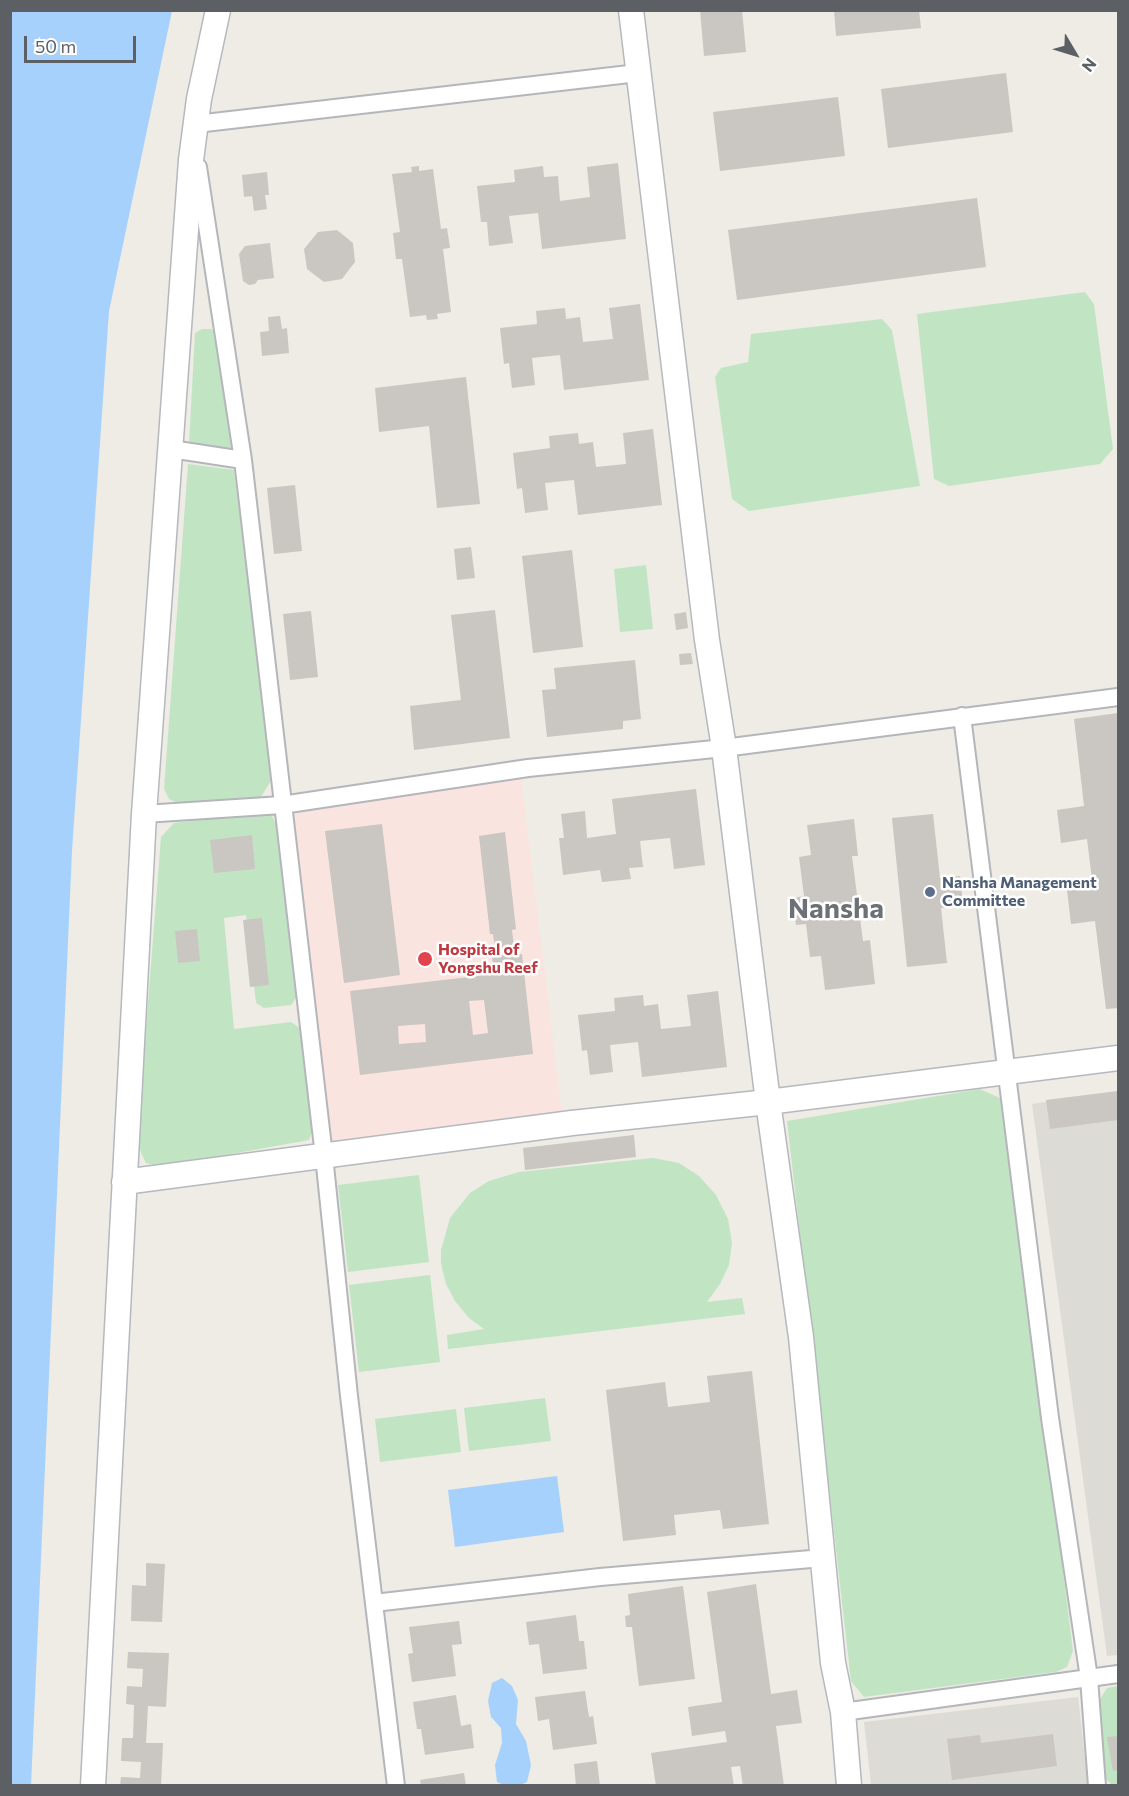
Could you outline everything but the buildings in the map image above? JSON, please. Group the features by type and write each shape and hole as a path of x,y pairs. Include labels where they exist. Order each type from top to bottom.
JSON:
{"street":[{"path":"93,1785 144,814 195,133 199,99 218,10"},
{"path":"631,10 707,640 724,748 768,1102 801,1337 833,1663 843,1712 849,1785"},
{"path":"195,133 638,73"},
{"path":"195,133 243,460 324,1156 349,1396 396,1785"},
{"path":"171,448 243,460"},
{"path":"144,814 282,805 528,768 724,748 1119,697"},
{"path":"962,716 1050,1418 1089,1678 1097,1785"},
{"path":"124,1182 572,1124 1119,1058"},
{"path":"374,1603 600,1577 823,1558"},
{"path":"843,1712 1119,1674"}],"shaded area":[{"name":"Hospital of Yongshu Reef","path":"521,777 562,1112 329,1142 288,807"},
{"path":"1118,1091 1118,1655 1107,1656 1032,1104"},
{"path":"1078,1697 1088,1785 871,1785 864,1722"}],"green space":[{"path":"1085,292 1094,304 1113,449 1100,464 949,486 934,479 917,314"},
{"path":"882,319 892,330 920,486 749,511 732,499 715,377 721,368 748,362 751,334"},
{"path":"202,329 211,329 217,333 231,448 189,444 195,333"},
{"path":"188,464 234,470 272,779 261,797 183,806 169,799 164,789"},
{"path":"646,565 653,629 620,632 614,569"},
{"path":"261,812 272,816 277,826 298,995 291,1005 264,1008 256,1003 246,915 224,918 234,1029 291,1022 301,1029 313,1129 309,1140 160,1167 146,1163 137,1144 161,837 174,823"},
{"path":"980,1089 1004,1100 1073,1651 1067,1667 1056,1672 864,1697 851,1681 787,1121"},
{"path":"653,1158 679,1163 699,1176 716,1195 728,1219 732,1243 729,1265 720,1284 707,1302 742,1298 745,1314 448,1349 447,1335 484,1329 469,1318 455,1301 446,1284 441,1264 441,1250 450,1218 470,1193 489,1181 519,1172"},
{"path":"419,1175 429,1262 348,1272 338,1185"},
{"path":"430,1275 440,1362 359,1372 349,1285"},
{"path":"545,1398 551,1441 469,1451 464,1408"},
{"path":"456,1409 461,1452 380,1462 375,1419"},
{"path":"1118,1686 1118,1785 1112,1785 1106,1779 1099,1701 1107,1688"}],"water":[{"path":"11,10 172,11 109,311 72,851 31,1786 10,1785"},
{"path":"557,1476 564,1532 455,1547 448,1490"},
{"path":"502,1678 512,1686 518,1700 516,1724 526,1741 531,1765 527,1782 520,1785 504,1785 497,1782 495,1765 502,1743 501,1728 491,1717 488,1701 492,1683"}],"place":[{"name":"Nansha Management Committee","path":"930,892"},
{"name":"Hospital of Yongshu Reef","path":"425,959"}],"district":[{"name":"Nansha","path":"836,909"}]}
